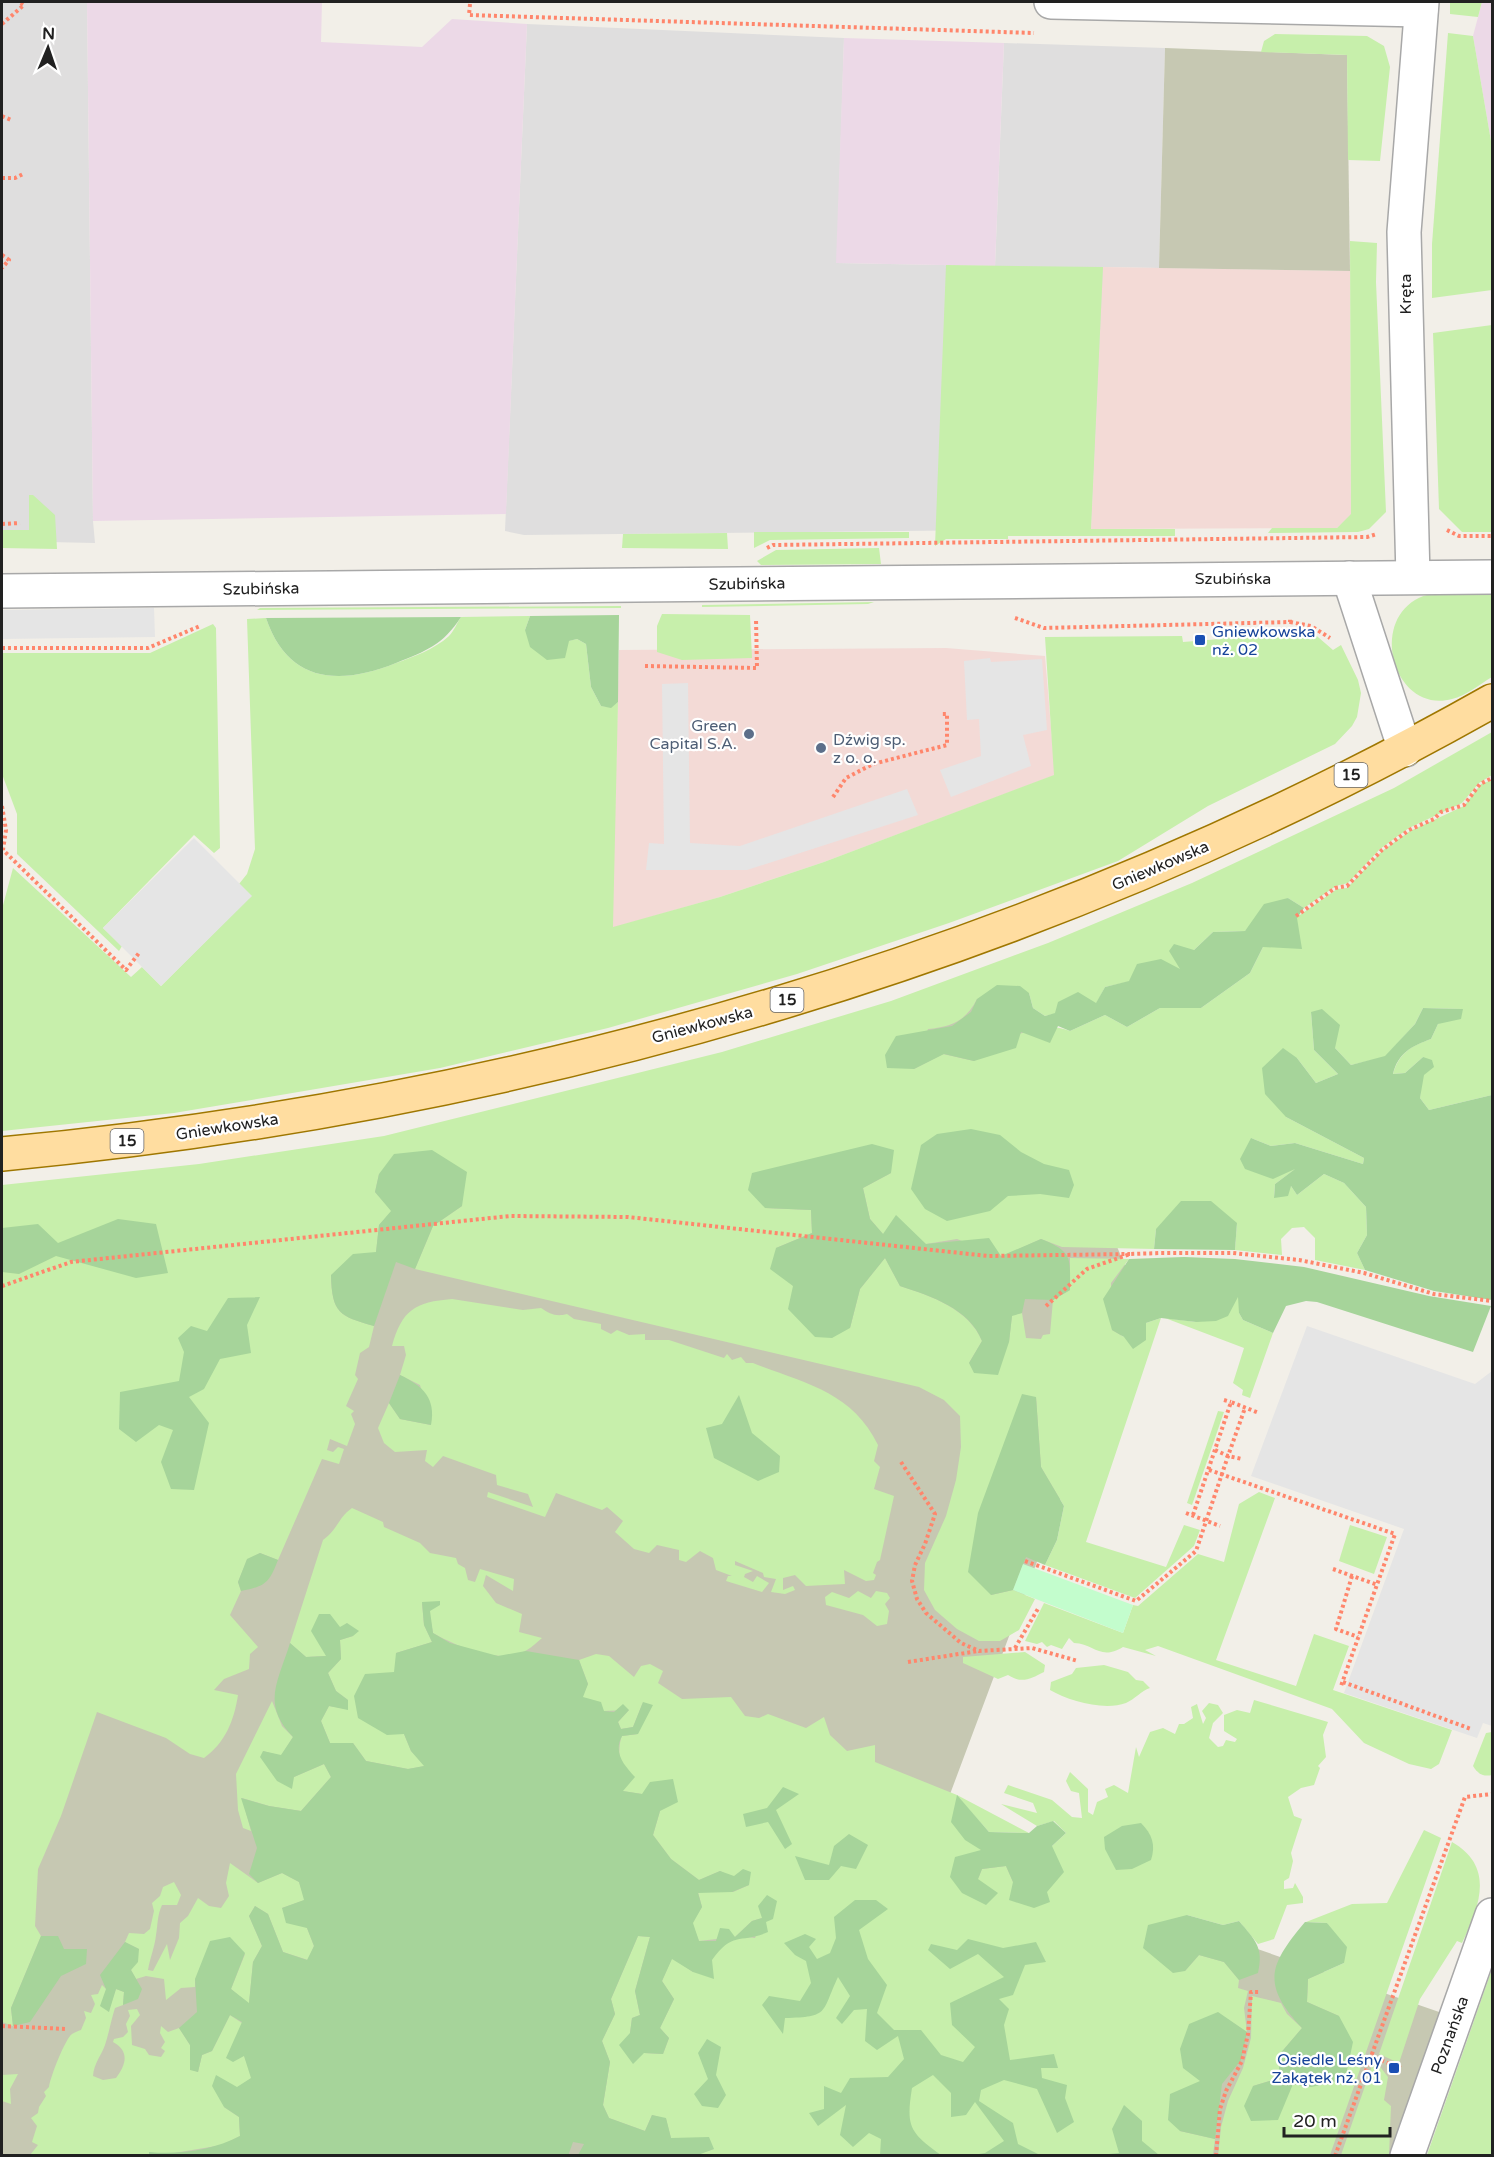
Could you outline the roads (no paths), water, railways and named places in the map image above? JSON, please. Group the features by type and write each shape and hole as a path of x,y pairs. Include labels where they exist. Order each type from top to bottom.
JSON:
{"main road":[{"name":"Gniewkowska","path":"2,1154 96,1145 252,1124 494,1079 753,1011 985,936 1199,850 1405,750 1492,700"}],"street":[{"name":"Kręta","path":"1051,2 1421,6 1404,232 1413,578"},
{"name":"Szubińska","path":"2,591 1492,577"},
{"path":"1349,578 1405,750"},
{"name":"Poznańska","path":"1407,2156 1492,1915"}],"place":[{"name":"Gniewkowska nż. 02","path":"1200,640"},
{"name":"Green Capital S.A.","path":"749,734"},
{"name":"Dźwig sp. z o. o.","path":"821,748"},
{"name":"Osiedle Leśny Zakątek nż. 01","path":"1394,2068"}]}
